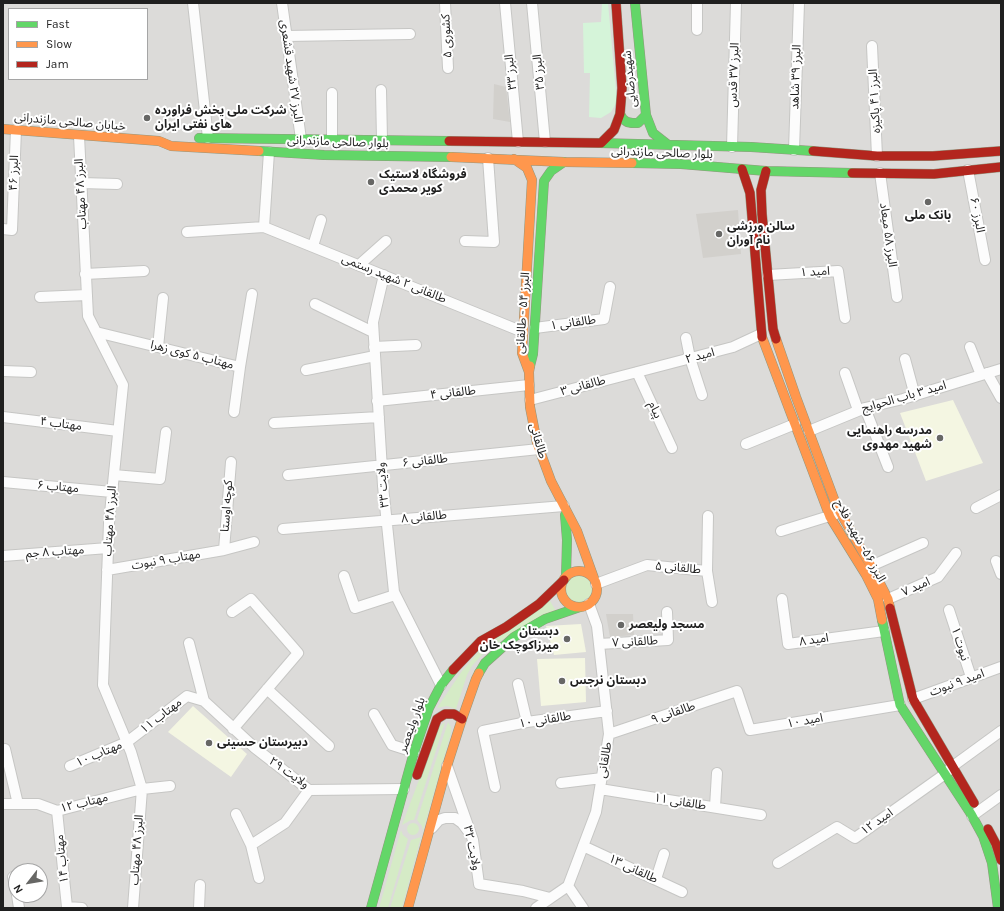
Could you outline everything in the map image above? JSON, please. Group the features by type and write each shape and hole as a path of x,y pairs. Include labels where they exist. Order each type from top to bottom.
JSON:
{"main road":[{"name":"شهیدرضایی","path":"601,143 614,130 620,114 622,88 616,3"},
{"name":"شهیدرضایی","path":"635,3 646,115 653,133 667,144"},
{"path":"620,114 623,119 632,123 642,120 646,115"},
{"name":"خیابان صالحی مازندرانی","path":"3,129 158,142"},
{"name":"بلوار صالحی مازندرانی","path":"158,142 170,137 667,144 794,150 878,156 934,156 1001,151"},
{"name":"بلوار صالحی مازندرانی","path":"158,142 171,146 324,155 681,164 766,171 934,174 1001,167"},
{"name":"البرز ۵۴ - طالقانی","path":"514,159 527,168 532,180 522,353 529,372"},
{"name":"البرز ۵۴ - طالقانی","path":"529,372 533,354 544,181 550,171 564,162"},
{"name":"البرز ۵۶- شهید فلاح","path":"742,169 750,193 754,219 761,334 830,517 866,575 878,599 900,704 945,774 976,814 996,844 1001,860"},
{"name":"البرز ۵۶- شهید فلاح","path":"766,171 762,190 762,214 773,329 796,397 834,499 888,599 913,699 953,766 976,814 992,863 998,908"},
{"path":"532,185 537,178 542,180 544,188"},
{"name":"طالقانی","path":"529,372 530,408 539,449 551,481 577,531 596,584"},
{"name":"طالقانی","path":"564,506 567,540 565,579"},
{"path":"408,908 447,766 476,678 485,663 514,637 545,619 584,605 596,595 596,584 590,575 581,571 570,574 565,579 562,586 562,592 568,603 574,606 584,605"},
{"name":"بلوار ولیعصر","path":"371,908 414,752 429,708 441,685 457,665 481,641 506,627 538,604 565,579"},
{"path":"390,841 409,799 437,719 445,714 454,714 462,718"}],"street":[{"path":"193,3 208,138"},
{"name":"البرز ۲۷ شهید قشعری","path":"282,3 301,139"},
{"name":"کشوری ۵","path":"445,3 448,68"},
{"name":"البرز ۳۳","path":"505,3 518,142"},
{"name":"البرز ۳۵","path":"532,3 545,142"},
{"path":"697,3 697,30"},
{"name":"البرز ۳۷ قدس","path":"732,147 736,3"},
{"name":"البرز ۳۹ شاهد","path":"794,150 799,3"},
{"path":"286,36 410,34"},
{"name":"البرز ۴۱ پاکیزه","path":"872,46 878,156"},
{"path":"381,90 382,140"},
{"path":"332,93 332,140"},
{"name":"البرز ۴۶","path":"3,229 12,230 16,130"},
{"name":"البرز ۴۸ مهتاب","path":"78,136 88,316 123,385 108,548 103,685 131,752 142,789 133,908"},
{"path":"186,232 264,227 269,152"},
{"path":"465,242 494,242 488,158"},
{"name":"البرز ۶۰","path":"968,170 985,260"},
{"name":"البرز ۵۸ میعاد","path":"880,173 897,297"},
{"path":"81,183 117,184"},
{"path":"313,246 322,220"},
{"name":"طالقانی ۲ شهید رستمی","path":"264,227 523,332"},
{"path":"359,265 386,241"},
{"path":"85,274 144,271"},
{"name":"امید ۱","path":"768,275 838,271 845,318"},
{"name":"ولایت ٣۳","path":"384,275 372,322 386,520 394,592 441,685"},
{"name":"طالقانی ۱","path":"535,328 604,319 610,287"},
{"name":"مهتاب ۵ کوی زهرا","path":"96,332 240,366 252,294"},
{"path":"40,297 86,295"},
{"path":"158,347 162,298"},
{"path":"315,304 373,332"},
{"name":"امید ۲","path":"637,372 733,347 761,334"},
{"path":"686,338 690,358 702,395"},
{"path":"306,370 374,351 416,346"},
{"path":"970,347 984,374 1001,398"},
{"path":"905,359 915,396"},
{"path":"234,412 240,366"},
{"name":"امید ۳ باب الحوایج","path":"809,430 861,409 915,396 1001,369"},
{"path":"3,371 31,372"},
{"name":"طالقانی ۳","path":"530,400 637,372"},
{"name":"پیام","path":"637,372 672,448"},
{"path":"845,373 888,467"},
{"name":"طالقانی ۴","path":"378,401 529,385"},
{"name":"مهتاب ۴","path":"3,417 118,431"},
{"path":"274,423 379,417"},
{"path":"746,444 795,424"},
{"path":"114,475 160,479 166,432"},
{"name":"طالقانی ۶","path":"288,475 539,449"},
{"name":"کوچه اوستا","path":"224,550 231,462"},
{"name":"مهتاب ۶","path":"3,482 112,492"},
{"path":"976,508 1001,495"},
{"name":"طالقانی ۸","path":"283,529 564,506"},
{"path":"781,531 830,517 840,512"},
{"path":"707,570 708,516"},
{"name":"مهتاب ۹ نبوت","path":"107,570 224,550 254,542"},
{"path":"871,566 923,543"},
{"name":"مهتاب ۸ جم","path":"3,556 108,548"},
{"name":"امید ۷","path":"888,599 938,577 956,553"},
{"path":"996,561 1001,574"},
{"name":"طالقانی ۵","path":"596,584 647,565 707,570 712,602"},
{"path":"344,576 355,608 395,595"},
{"path":"188,643 204,701 233,729 298,653 251,599 232,612"},
{"name":"امید ۸","path":"782,599 788,644 884,631"},
{"name":"طالقانی","path":"568,886 596,812 609,734 597,626 584,605"},
{"name":"نبوت ۱","path":"949,610 971,677"},
{"name":"طالقانی ۷","path":"599,644 668,640 667,612"},
{"name":"امید ۹ نبوت","path":"913,699 1001,667"},
{"path":"518,684 527,722"},
{"path":"267,689 329,746"},
{"name":"امید ۱۰","path":"737,691 750,730 900,704"},
{"name":"طالقانی ۹","path":"609,734 737,691"},
{"name":"مهتاب ۱۱","path":"127,742 187,696 204,701"},
{"name":"طالقانی ۱۰","path":"495,787 483,731 527,722 607,711"},
{"path":"374,714 392,745 414,752"},
{"name":"ولایت ٢٩","path":"233,729 309,790 404,789"},
{"name":"امید ۱۲","path":"778,863 837,826 855,838 945,774 953,766 1001,731"},
{"name":"مهتاب ۱۰","path":"70,766 127,742"},
{"path":"5,749 18,804"},
{"name":"ولایت ۳۲","path":"447,766 473,840 479,884 523,891 550,898"},
{"path":"715,807 717,773"},
{"path":"561,783 602,778"},
{"name":"مهتاب ۱۲","path":"3,804 38,804 57,811 142,789 170,786"},
{"name":"طالقانی ۱۱","path":"600,789 761,815"},
{"path":"251,845 285,823 309,790"},
{"path":"976,814 1001,795"},
{"name":"مهتاب ۱۴","path":"57,811 65,908 82,908"},
{"path":"236,814 251,845 259,878"},
{"path":"430,830 438,820 455,818 462,823 473,840"},
{"name":"طالقانی ۱۳","path":"583,846 682,892"},
{"path":"656,879 664,854"},
{"path":"199,908 200,885"},
{"path":"536,908 568,886 583,908"}],"shaded area":[{"path":"3,3 1001,3 1001,908 3,908"},
{"name":"مدرسه راهنمایی شهید مهدوی","path":"953,400 983,463 926,481 900,413"},
{"name":"دبستان میرزاکوچک خان","path":"581,624 586,652 554,655 546,626"},
{"name":"دبستان نرجس","path":"585,658 586,702 541,706 537,659"},
{"name":"دبیرستان حسینی","path":"193,706 247,754 231,777 168,732"}],"green space":[{"path":"602,3 608,3 617,102 611,112 601,118 589,117 590,73 584,73 583,23 601,22"},
{"path":"579,576 588,580 592,589 588,598 579,602 570,598 566,589 570,580"},
{"path":"550,601 556,611 538,618 489,648 472,666 467,675 456,709 447,706 437,708 462,671 483,647"},
{"path":"445,722 414,820 402,825 439,727"},
{"path":"448,722 451,727 451,733 423,831 422,826 417,820"},
{"path":"413,823 417,825 419,829 417,833 413,835 409,833 407,829 409,825"},
{"path":"401,830 403,835 408,839 388,908 379,908"},
{"path":"421,837 402,908 390,908 411,840"}],"building":[{"path":"494,84 506,87 510,122 493,119"},
{"name":"سالن ورزشی نام آوران","path":"738,210 741,254 703,258 696,214"},
{"name":"مسجد ولیعصر","path":"606,614 633,614 634,635 610,637"}],"traffic: fast":[{"path":"635,3 646,115 653,133 667,144"},
{"path":"620,114 623,119 632,123 638,123 646,115"},
{"path":"199,138 449,141"},
{"path":"600,143 751,147 813,151"},
{"path":"259,151 324,155 451,157"},
{"path":"530,366 533,354 544,181 551,171 564,162"},
{"path":"632,163 681,164 766,171 852,173"},
{"path":"565,515 567,540 566,577"},
{"path":"479,673 485,663 514,637 545,619 580,607"},
{"path":"882,620 900,705 971,814 983,836 992,863 998,908"},
{"path":"371,908 414,752 429,708 441,685 453,670"}],"traffic: slow":[{"path":"3,129 159,141 171,146 259,151"},
{"path":"451,157 564,162 632,163"},
{"path":"514,159 527,168 532,180 522,353 529,372"},
{"path":"762,337 830,517 866,575 878,599 882,620"},
{"path":"776,339 834,499 888,599 890,608"},
{"path":"530,366 530,407 537,443 551,481 577,531 596,584"},
{"path":"579,571 589,574 594,579 597,589 594,599 589,604 579,607 569,604 564,599 561,589 564,579 569,574 579,571"},
{"path":"408,908 447,766 479,673"}],"traffic: jam":[{"path":"601,143 614,130 620,114 622,88 616,3"},
{"path":"449,141 600,143"},
{"path":"813,151 877,156 933,156 1001,151"},
{"path":"852,173 934,174 1001,167"},
{"path":"742,169 750,193 762,337"},
{"path":"766,171 761,190 762,214 773,329 776,339"},
{"path":"453,670 481,641 506,627 539,604 564,580"},
{"path":"890,608 913,699 974,803"},
{"path":"417,775 437,719 445,714 454,714 462,719"},
{"path":"988,829 996,844 1001,860"}],"place":[{"name":"شرکت ملی پخش فراورده های نفتی ایران","path":"147,118"},
{"name":"فروشگاه لاستیک کویر محمدی","path":"371,182"},
{"name":"بانک ملی","path":"928,202"},
{"name":"سالن ورزشی نام آوران","path":"719,234"},
{"name":"مدرسه راهنمایی شهید مهدوی","path":"940,438"},
{"name":"مسجد ولیعصر","path":"621,625"},
{"name":"دبستان میرزاکوچک خان","path":"567,639"},
{"name":"دبستان نرجس","path":"562,681"},
{"name":"دبیرستان حسینی","path":"209,743"}]}
